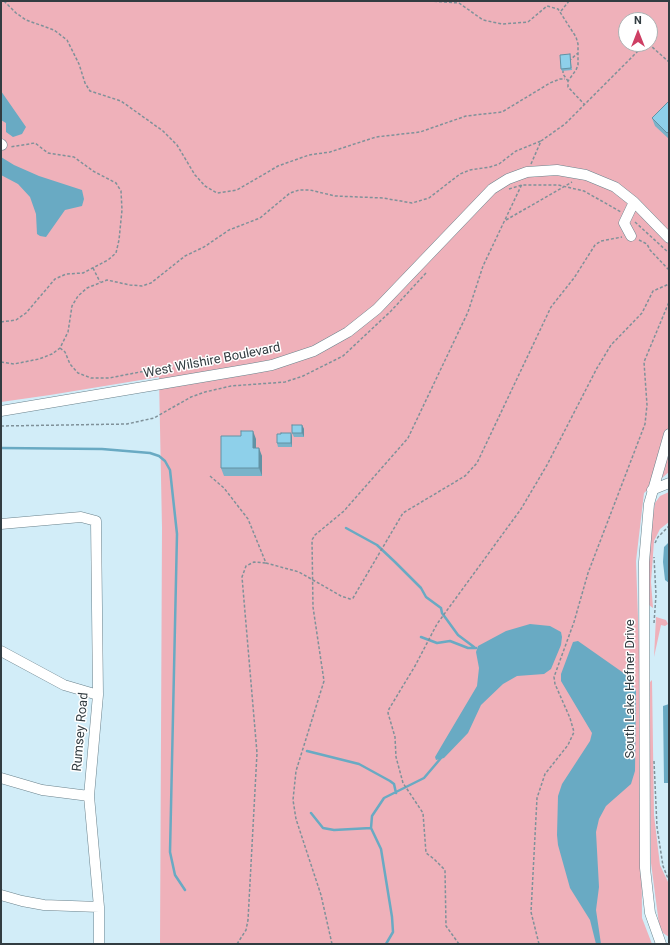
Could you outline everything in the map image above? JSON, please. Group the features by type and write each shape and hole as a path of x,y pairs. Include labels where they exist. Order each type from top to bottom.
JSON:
{"street":[{"path":"527,172 557,170 586,175 615,187 634,202 669,238"},
{"name":"West Wilshire Boulevard","path":"1,411 272,365 314,351 348,332 377,309 492,189 508,179 527,172"},
{"path":"630,236 624,223 634,202"},
{"name":"South Lake Hefner Drive","path":"664,943 650,913 645,868 644,562 646,529 652,490 666,454 669,434"},
{"path":"652,490 669,484"},
{"name":"Rumsey Road","path":"1,524 81,517 96,521 98,695 89,796 99,907 99,944"},
{"path":"1,651 64,685 98,695"},
{"path":"1,778 42,790 89,796"},
{"path":"1,895 44,905 99,907"}],"path":[{"path":"4,1 16,13 26,20 54,30 67,40 79,64 85,83 90,91 121,101 163,131 177,145 200,181 205,186 217,193 237,190 278,166 309,155 330,152 376,137 420,132 466,116 502,112 550,83 560,79 565,79 568,81 570,90 584,104"},
{"path":"429,1 459,3 482,20 502,24 528,22 547,6 561,11 576,37 578,53 578,68 568,81"},
{"path":"561,11 569,1"},
{"path":"1,362 14,364 39,359 52,354 60,348 68,332 72,306 78,296 87,288 107,280 142,286 151,283 186,256 204,247 229,230 260,218 290,192 310,190 335,196 383,198 412,203 429,198 460,174 470,170 499,164 516,151 541,141 565,124 644,45 651,46 669,62"},
{"path":"568,62 578,53"},
{"path":"564,67 565,79"},
{"path":"332,944 321,895 296,819 294,800 296,771 324,681 313,606 312,540 315,535 344,511 408,438 468,312 483,266 506,221 541,141"},
{"path":"1,322 16,320 26,314 55,279 66,274 83,273 108,260 116,253 122,210 121,191 116,182 93,171 74,156 48,153 35,143 11,147 2,145"},
{"path":"506,221 564,186 586,175"},
{"path":"503,192 522,185 564,186 584,191 627,215 669,253"},
{"path":"237,944 246,930 248,920 257,753 242,577 246,566 254,562 266,563 299,572 341,596 350,599 353,598 403,512 465,476 477,463 551,307 574,278 595,245 615,237 630,236 647,244 650,250 669,270"},
{"path":"93,268 100,282"},
{"path":"1,426 127,424 154,418 191,397 205,392 231,386 285,382 303,376 343,356 391,310 427,271"},
{"path":"459,944 446,926 445,870 426,853 423,813 403,783 396,757 395,738 388,713 389,709 415,666 437,624 521,509 547,465 597,368 611,345 642,313 653,291 669,284"},
{"path":"539,944 531,912 537,798 545,774 568,745 574,732 570,718 555,684 554,677 574,622 588,572 645,424 647,405 644,362 669,302"},
{"path":"60,348 65,352 70,364 78,374 91,378 109,378 171,366 197,358 207,358 211,361 213,376"},
{"path":"210,476 224,488 248,519 266,563"},
{"path":"655,544 658,537 669,526"},
{"path":"654,617 655,551"},
{"path":"654,760 657,827 663,866 669,881"}],"shaded area":[{"path":"1,1 669,1 669,472 644,493 636,561 640,674 642,918 652,944 160,944 162,528 159,377 1,402"},
{"path":"669,492 669,522 660,529 654,541 651,582 653,608 649,605 647,589 649,538 655,503 660,496"},
{"path":"656,617 666,620 668,624 665,626 661,625 654,657"},
{"path":"652,680 654,815 660,865 669,884 669,937 663,933 659,924 651,863 649,683"}],"water":[{"path":"1,91 26,127 22,134 13,137 6,132 6,123 1,120"},
{"path":"1,157 14,165 39,176 82,190 84,199 82,206 65,210 46,237 40,236 37,234 36,214 30,197 18,184 1,175"},
{"path":"669,542 669,583 665,580 663,562 664,547"},
{"path":"530,624 550,626 561,632 561,645 551,669 544,674 517,676 503,684 481,705 468,733 444,758 436,760 435,757 477,686 479,668 476,652 478,646 506,631"},
{"path":"578,641 625,674 636,690 635,771 631,784 606,806 599,819 596,832 599,887 596,910 601,944 596,944 590,920 570,888 558,845 557,835 558,796 562,784 590,741 592,733 561,681 561,674 573,642"},
{"path":"669,704 669,783 664,783 663,706"}],"building":[{"path":"570,54 571,68 561,69 560,55"},
{"path":"669,101 669,131 667,133 652,118"},
{"path":"292,425 302,425 302,433 292,433"},
{"path":"241,431 253,431 253,448 259,448 259,468 221,468 221,436 241,436"},
{"path":"291,433 291,443 277,443 277,434"}],"waterway":[{"path":"1,448 102,449 150,453 159,456 165,461 170,470 177,534 170,852 175,875 185,890"},
{"path":"346,528 377,545 421,588 426,597 441,608 442,613 458,635 474,647"},
{"path":"421,637 437,643 450,641 468,648 476,648"},
{"path":"307,751 359,764 394,784 396,793"},
{"path":"386,944 393,932 392,917 381,849 371,828 372,816 384,798 424,778 441,758"},
{"path":"311,813 323,828 334,830 371,828"}]}
